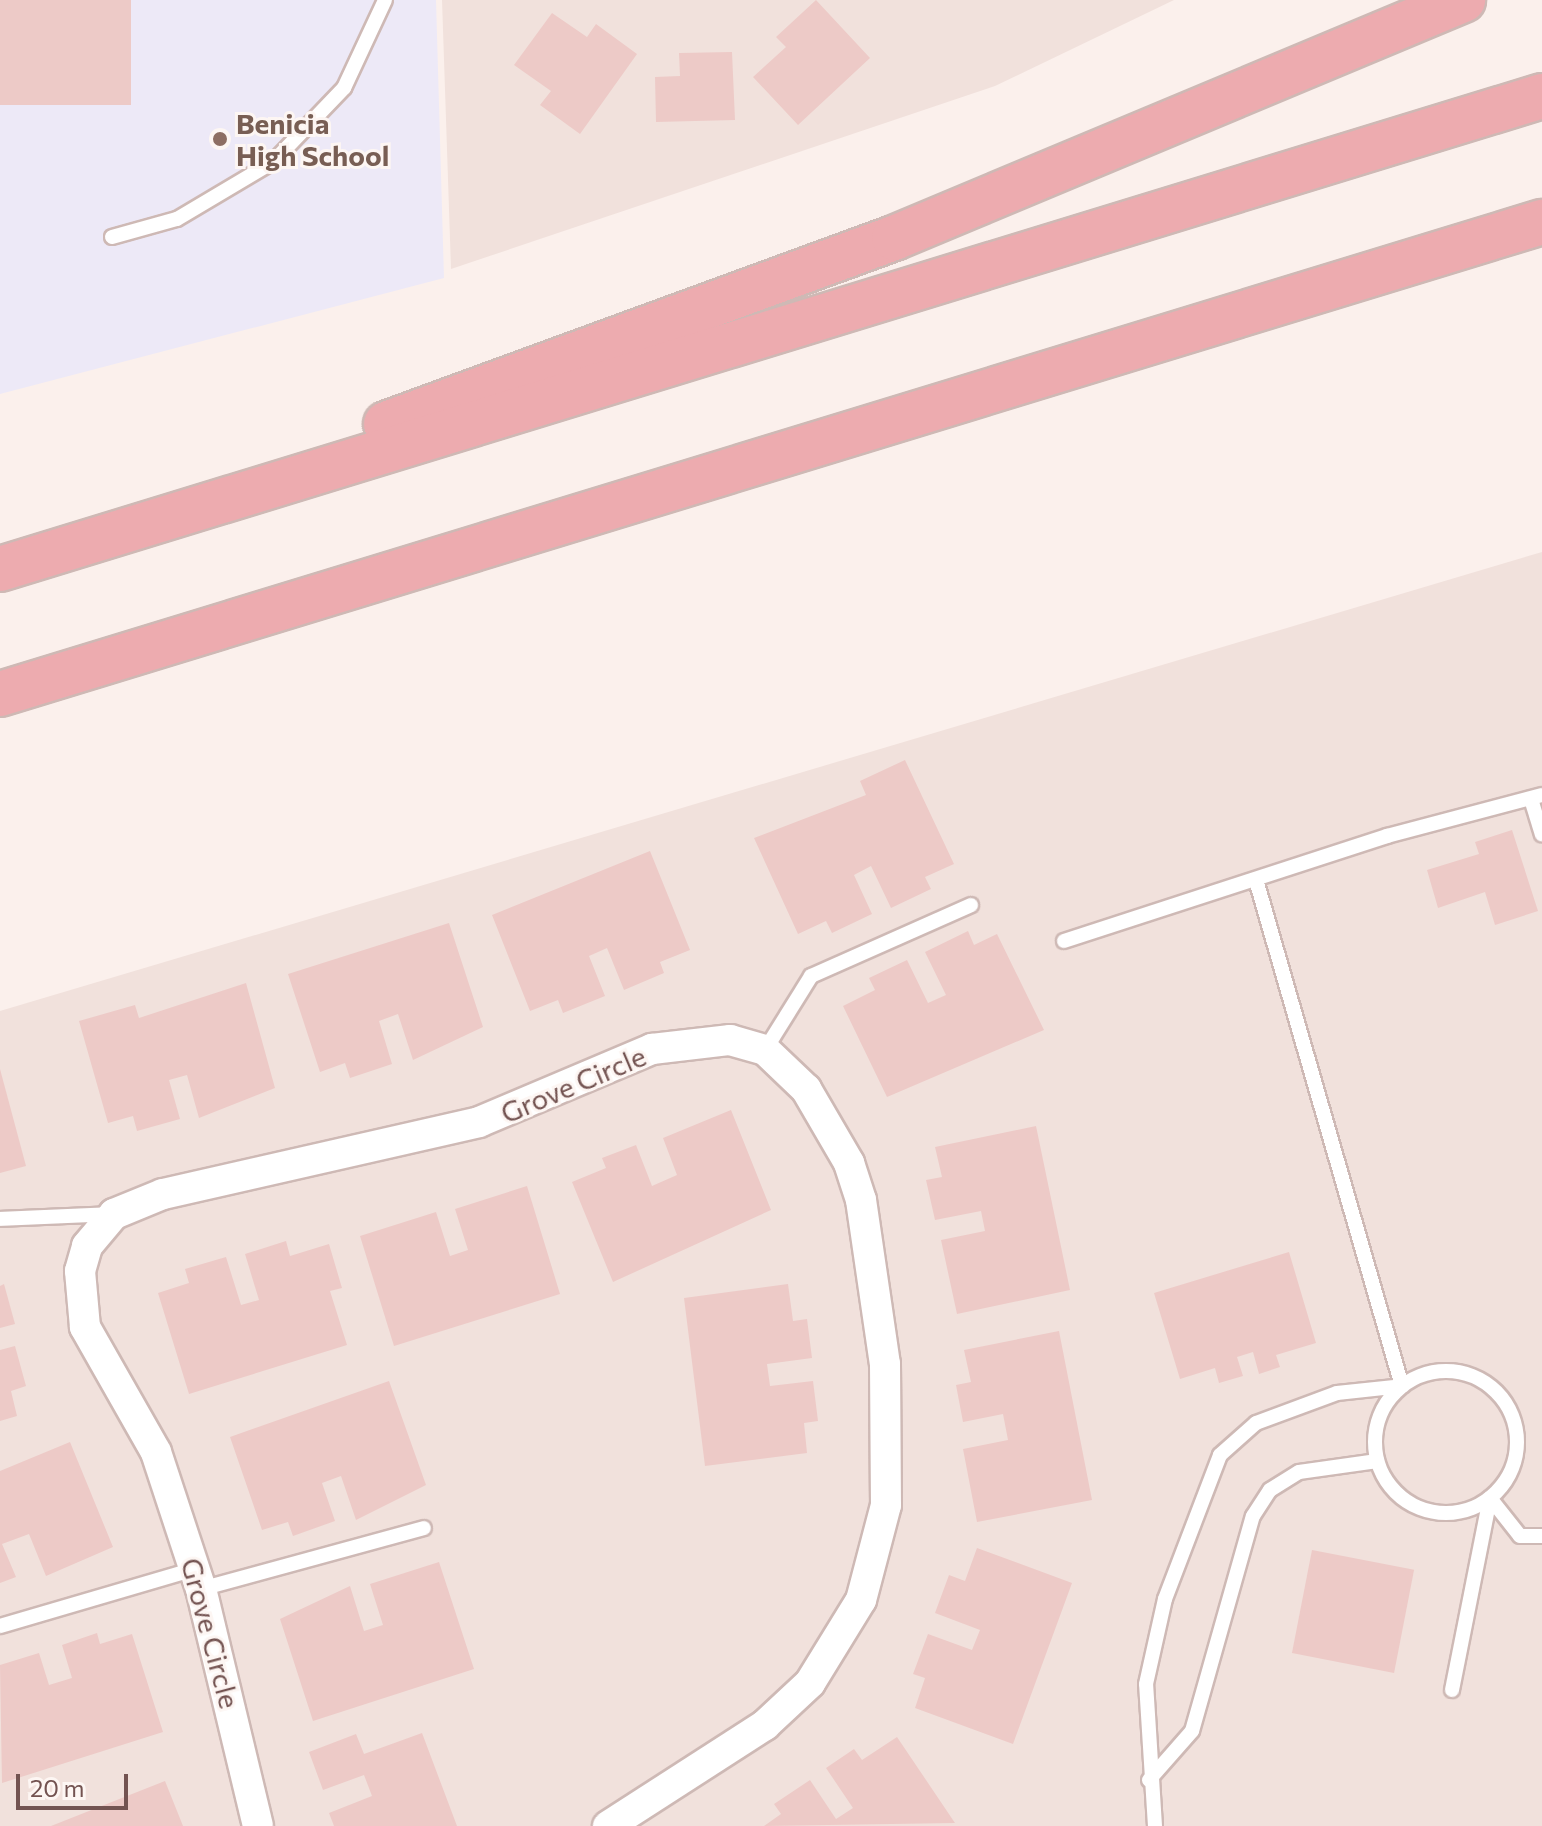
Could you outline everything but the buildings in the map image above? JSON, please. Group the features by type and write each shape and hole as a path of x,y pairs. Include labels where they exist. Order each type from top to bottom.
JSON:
{"highway":[{"path":"165,519 438,402 894,238 1463,0"},
{"path":"0,569 1542,96"},
{"path":"0,694 1542,222"}],"street":[{"name":"Grove Circle","path":"258,1826 198,1579 156,1452 85,1327 80,1271 87,1246 114,1214 163,1194 479,1122 652,1049 705,1039 765,1050"},
{"path":"608,1826 765,1725 810,1683 861,1600 878,1554 889,1448 861,1200 829,1119 765,1050"}],"lane":[{"path":"112,237 177,219 273,162 344,88 385,0"},
{"path":"1064,941 1256,880 1537,797 1542,834"},
{"path":"1256,880 1402,1386"},
{"path":"765,1050 811,976 971,905"},
{"path":"0,1219 114,1214"},
{"path":"1155,1826 1149,1780 1146,1684 1165,1599 1220,1455 1256,1423 1337,1393 1402,1386 1448,1370 1494,1389 1517,1432 1516,1457 1490,1498 1452,1690"},
{"path":"1402,1386 1377,1420 1377,1461 1402,1500 1423,1510 1469,1510 1490,1498"},
{"path":"1149,1780 1192,1731 1253,1516 1270,1490 1299,1472 1377,1461"},
{"path":"1490,1498 1520,1536 1542,1536"},
{"path":"0,1626 424,1528"}],"shaded area":[{"name":"Benicia High School","path":"0,0 436,0 444,278 0,394"},
{"path":"442,0 1174,0 995,86 451,269"},
{"path":"1542,552 1542,1826 0,1826 0,1011"}],"place":[{"name":"Benicia High School","path":"220,139"}]}
